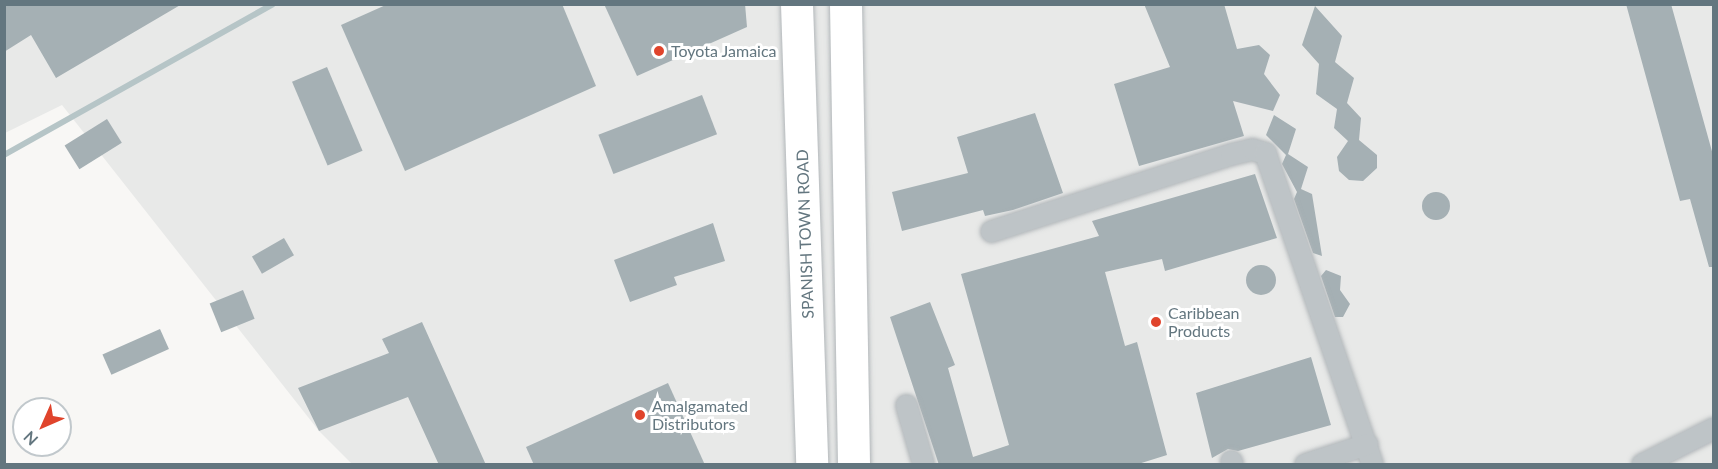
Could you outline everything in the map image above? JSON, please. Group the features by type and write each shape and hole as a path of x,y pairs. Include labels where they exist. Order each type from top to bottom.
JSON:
{"highway":[{"name":"SPANISH TOWN ROAD","path":"797,4 812,465"},
{"path":"846,4 854,465"}],"street":[{"path":"991,231 1231,154 1252,149 1264,153 1370,454 1305,465"},
{"path":"906,405 922,465"},
{"path":"1642,465 1713,429"}],"shaded area":[{"path":"5,5 1713,5 1713,464 352,464 319,431 62,105 5,133"}],"building":[{"path":"4,4 182,4 56,78 31,35 4,52"},
{"path":"388,4 562,4 596,86 405,171 341,25"},
{"name":"Toyota Jamaica","path":"604,4 745,4 747,27 637,76"},
{"path":"1144,4 1224,4 1237,49 1259,45 1270,55 1264,74 1280,95 1273,111 1233,101 1244,136 1139,166 1114,84 1170,67"},
{"path":"1626,4 1671,4 1713,155 1713,267 1709,267 1690,199 1680,201"},
{"path":"1315,6 1342,36 1335,62 1354,78 1347,103 1361,118 1359,140 1377,155 1377,168 1363,181 1349,180 1339,171 1337,157 1348,141 1334,128 1337,109 1316,94 1319,64 1302,45"},
{"path":"327,67 363,151 328,166 292,82"},
{"path":"702,95 717,134 613,174 598,135"},
{"path":"1035,113 1063,193 1013,210 985,216 983,210 902,231 892,192 968,173 957,137"},
{"path":"1274,115 1296,129 1288,154 1308,167 1301,189 1312,194 1322,256 1313,253 1294,199 1297,192 1282,164 1286,155 1266,135"},
{"path":"107,119 122,143 79,169 65,145"},
{"path":"1255,174 1277,238 1165,271 1162,259 1105,272 1125,346 1137,342 1167,455 1135,465 939,465 890,317 930,302 955,365 948,368 973,457 1009,445 961,274 1099,236 1092,221"},
{"path":"1436,192 1446,196 1450,206 1446,216 1436,220 1426,216 1422,206 1426,196"},
{"path":"713,223 725,261 674,277 677,285 630,302 614,260"},
{"path":"284,238 294,255 262,274 252,256"},
{"path":"1261,265 1271,270 1276,280 1271,290 1261,295 1251,290 1246,280 1251,270"},
{"path":"1326,270 1341,276 1340,290 1350,304 1343,317 1335,317 1321,276"},
{"path":"243,290 255,319 221,332 210,303"},
{"path":"422,322 486,465 439,465 408,397 319,431 298,388 389,353 382,339"},
{"path":"160,329 169,349 111,375 102,355"},
{"path":"1311,357 1331,425 1238,451 1228,449 1212,458 1196,393"},
{"name":"Amalgamated Distributors","path":"668,383 705,465 534,465 526,447"}],"waterway":[{"path":"4,155 273,4"}],"place":[{"name":"Toyota Jamaica","path":"659,51"},
{"name":"Caribbean Products","path":"1156,322"},
{"name":"Amalgamated Distributors","path":"640,415"}]}
